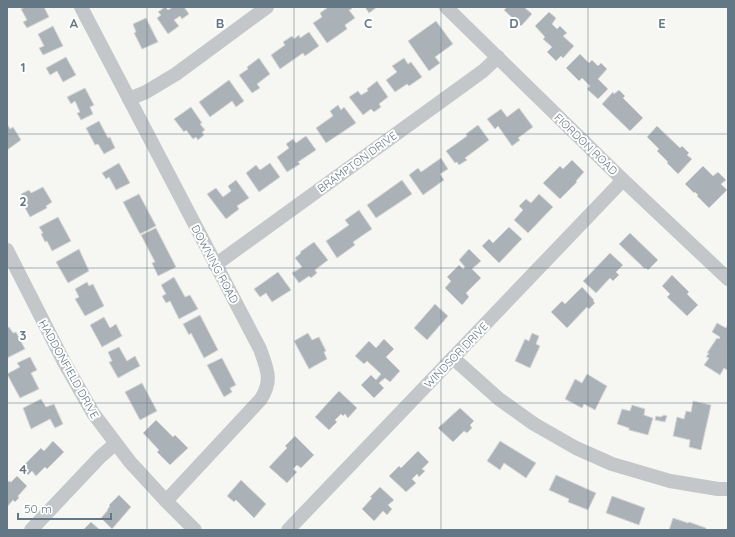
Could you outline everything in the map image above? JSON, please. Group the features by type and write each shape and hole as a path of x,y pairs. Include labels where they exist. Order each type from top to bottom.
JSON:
{"street":[{"name":"DOWNING ROAD","path":"81,7 260,349 269,374 267,390 261,399 166,501"},
{"path":"129,99 146,92 176,74 267,7"},
{"name":"FIORDON ROAD","path":"446,7 623,180 728,279"},
{"name":"BRAMPTON DRIVE","path":"215,265 483,71 498,57"},
{"name":"WINDSOR DRIVE","path":"288,530 623,180"},
{"name":"HADDONFIELD DRIVE","path":"7,250 64,362 93,413 115,444 166,501 195,530"},
{"path":"453,358 499,399 534,424 576,448 612,464 670,481 718,489 728,489"},
{"path":"31,530 100,457 115,444"}],"building":[{"path":"25,7 44,7 49,17 27,28 23,22 27,20 21,9"},
{"path":"165,7 168,10 173,7 184,7 189,14 182,19 180,16 174,20 179,26 168,34 157,18 161,15 158,12"},
{"path":"326,7 350,7 352,9 349,10 355,18 345,25 347,29 327,43 313,23 322,17 320,13 327,8"},
{"path":"365,7 377,7 369,13"},
{"path":"507,7 524,7 532,14 521,26 504,10"},
{"path":"549,12 556,18 552,24 557,29 560,26 567,33 563,36 574,46 563,58 561,56 556,61 547,52 552,47 543,39 545,37 535,26"},
{"path":"146,18 158,42 142,49 134,33 136,32 133,24"},
{"path":"436,21 453,44 435,57 440,63 429,71 408,41"},
{"path":"53,26 63,46 43,55 39,48 44,46 38,34"},
{"path":"309,32 319,46 305,56 303,53 280,69 271,55 285,45 283,42 292,36 294,39 299,35 300,38"},
{"path":"580,54 589,63 592,60 598,66 601,63 607,69 598,79 608,89 598,99 587,89 590,86 582,78 579,81 566,68"},
{"path":"66,57 76,75 63,82 57,71 50,75 46,68"},
{"path":"259,58 270,74 257,84 260,88 252,93 239,75 248,69 247,67"},
{"path":"404,58 408,64 411,62 422,77 409,86 407,84 395,92 386,80 397,72 392,66"},
{"path":"229,80 244,101 236,107 232,101 210,117 199,102"},
{"path":"377,81 388,97 379,104 381,107 374,112 371,109 363,115 349,97 358,91 361,95 368,91 367,89"},
{"path":"85,88 94,105 90,107 93,114 81,120 77,113 80,112 75,101 71,104 67,97"},
{"path":"619,90 625,96 623,98 643,118 630,131 602,104 613,92 614,94"},
{"path":"338,105 341,110 344,107 356,123 326,143 316,128 333,116 330,111"},
{"path":"191,107 205,130 202,132 204,135 198,140 196,137 193,139 186,130 184,132 174,119"},
{"path":"519,108 533,127 518,138 520,140 512,146 498,126 495,129 487,119 501,109 507,117"},
{"path":"99,121 108,138 110,137 115,148 104,154 98,144 95,145 86,128"},
{"path":"7,124 10,129 13,127 21,140 7,150"},
{"path":"478,125 489,140 465,158 467,160 459,165 457,162 455,163 446,151 467,136 466,134"},
{"path":"657,126 680,148 682,146 689,153 687,155 692,159 678,174 657,151 659,149 647,137"},
{"path":"306,136 316,150 298,162 300,164 287,172 277,157 289,148 286,144 293,139 296,143"},
{"path":"441,158 448,169 440,174 444,180 423,195 409,175 418,168 421,172"},
{"path":"572,160 584,172 576,181 577,182 560,199 543,183 560,166 563,169"},
{"path":"119,163 130,183 116,190 109,177 106,179 102,173"},
{"path":"270,163 280,177 259,192 246,173 256,165 260,170"},
{"path":"703,166 713,176 718,172 726,180 721,184 727,190 709,208 695,192 694,193 685,184"},
{"path":"236,180 249,198 237,206 239,209 226,219 207,194 216,188 223,197 231,191 228,186"},
{"path":"402,180 412,194 376,218 367,205"},
{"path":"43,187 52,202 46,206 47,208 30,217 24,206 26,205 21,194 29,190 31,193"},
{"path":"139,194 156,226 140,234 123,202"},
{"path":"539,194 553,207 528,233 514,220 523,210 519,206 526,199 531,203"},
{"path":"359,210 372,229 353,242 355,245 337,258 326,241 349,225 345,220"},
{"path":"58,217 71,241 52,251 47,241 45,242 41,234 43,233 39,227"},
{"path":"509,227 522,239 499,263 482,246 489,239 493,243"},
{"path":"156,228 176,267 158,276 152,263 155,262 141,235"},
{"path":"630,233 658,260 648,270 646,268 645,269 619,244"},
{"path":"314,242 328,260 315,270 317,273 311,278 309,276 299,283 292,273 302,267 295,258 301,253 300,252"},
{"path":"79,249 89,271 68,283 56,262"},
{"path":"469,249 481,261 472,269 481,278 466,293 469,297 462,305 445,288 451,281 447,277 459,265 463,269 465,267 459,260"},
{"path":"610,253 623,265 616,272 619,275 613,281 610,278 596,293 583,281"},
{"path":"278,272 291,290 272,302 266,293 260,297 254,289"},
{"path":"672,275 689,292 687,294 698,305 687,316 667,297 670,294 662,286"},
{"path":"174,277 185,297 190,295 198,309 179,319 170,301 166,303 162,296 166,294 161,285"},
{"path":"87,282 89,286 93,284 104,306 85,316 75,299 79,297 75,289"},
{"path":"582,287 595,303 589,309 587,307 567,328 551,312 562,301 565,304"},
{"path":"435,304 448,316 427,340 414,328"},
{"path":"200,315 218,350 204,358 191,333 189,335 183,324"},
{"path":"104,317 110,328 116,324 122,336 102,347 90,325"},
{"path":"717,323 726,328 728,324 728,368 727,370 724,368 720,375 704,365 709,358 706,357 709,353 707,353 717,338 719,339 720,337 712,332"},
{"path":"9,327 13,333 16,332 25,349 7,358 7,328"},
{"path":"308,333 312,340 319,337 326,351 324,352 327,359 309,369 294,341"},
{"path":"532,333 539,336 536,344 540,346 530,368 515,361 525,339 529,341"},
{"path":"384,339 394,349 386,357 400,371 390,382 385,378 379,383 384,388 374,398 361,385 371,375 376,380 381,374 367,361 364,364 355,356 369,341 376,348"},
{"path":"119,347 127,361 135,356 140,366 118,378 109,362 112,361 108,352"},
{"path":"30,357 37,370 31,373 39,389 20,398 7,374 20,367 17,363"},
{"path":"222,358 236,385 230,388 232,392 224,397 207,365"},
{"path":"587,374 607,386 595,410 584,404 582,408 565,399 575,379 582,383"},
{"path":"142,383 157,411 140,420 125,392"},
{"path":"339,391 357,408 348,418 345,414 343,416 341,414 335,420 337,422 329,430 315,417"},
{"path":"41,399 46,407 54,404 63,424 55,428 50,419 31,429 23,408"},
{"path":"693,401 711,405 701,450 689,447 690,440 673,436 677,417 684,419 686,411 691,412"},
{"path":"632,405 645,409 644,415 653,418 648,435 629,430 629,428 617,424 622,409 630,411"},
{"path":"460,408 474,421 470,425 472,428 467,433 464,431 453,442 438,428"},
{"path":"664,415 667,416 665,422 655,420 656,416 661,417"},
{"path":"156,420 173,437 175,435 188,448 170,465 157,452 159,450 143,433"},
{"path":"295,436 314,455 301,468 297,465 293,469 297,472 287,483 269,467 287,448 285,446"},
{"path":"53,441 64,452 47,469 45,467 36,476 32,471 28,475 21,468 41,448 44,451"},
{"path":"500,441 536,463 526,478 504,463 500,470 487,461"},
{"path":"418,451 429,462 422,469 425,471 419,477 417,474 412,479 416,483 406,492 389,476 399,466 401,468"},
{"path":"556,475 596,493 588,510 568,502 569,499 549,490"},
{"path":"17,476 27,486 18,496 19,498 15,502 13,500 7,507 7,483 9,481 11,482"},
{"path":"241,480 266,504 254,518 236,500 234,502 227,496"},
{"path":"380,487 394,500 388,505 392,509 387,515 383,511 374,521 362,509 372,498 370,497"},
{"path":"119,495 131,507 112,529 101,518 108,510 109,505"},
{"path":"612,496 645,508 639,525 606,513"},
{"path":"673,518 706,528 706,530 669,530"},
{"path":"91,522 100,530 83,530"}]}
